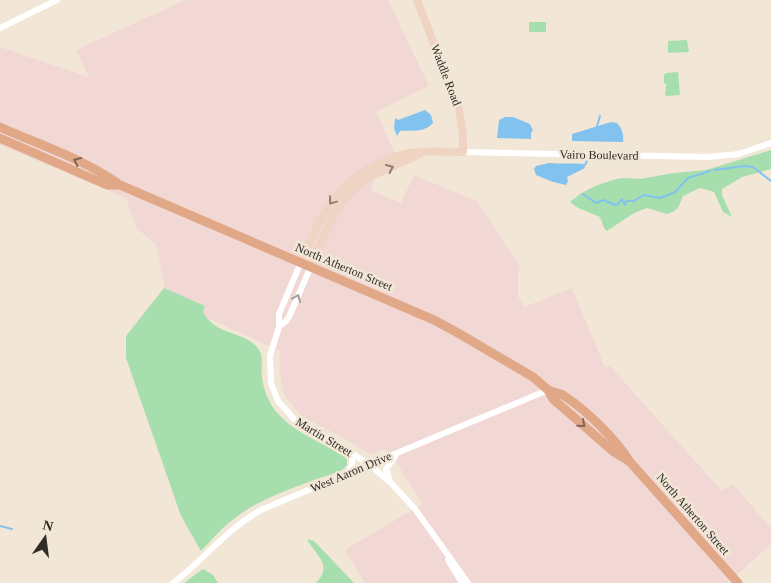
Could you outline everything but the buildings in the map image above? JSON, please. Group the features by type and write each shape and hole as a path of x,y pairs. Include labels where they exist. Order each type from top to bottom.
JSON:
{"main road":[{"name":"Waddle Road","path":"417,0 458,104 462,121 463,152"},
{"name":"North Atherton Street","path":"0,127 110,177 120,185 396,302 458,333 533,377 548,390 562,394 621,447 630,462 738,583"},
{"name":"North Atherton Street","path":"0,138 107,185 120,185"},
{"name":"Vairo Boulevard","path":"311,266 334,215 358,186 370,177 424,152"},
{"name":"Vairo Boulevard","path":"302,262 325,210 349,182 366,170 407,153 463,152"}],"street":[{"path":"0,28 56,0"},
{"name":"Vairo Boulevard","path":"463,152 708,158 739,154 771,143"},
{"name":"Martin Street","path":"302,262 279,314 279,326 272,348 271,383 278,401 295,420 346,449 370,465 392,484 415,509 468,583"},
{"name":"Martin Street","path":"279,326 289,317 311,266"},
{"name":"West Aaron Drive","path":"173,583 198,563 235,527 250,516 548,390"},
{"path":"345,475 352,464 352,457 346,449"},
{"path":"392,484 387,476 386,469 393,458 400,452"},
{"name":"Martin Street","path":"443,550 462,583"}],"shaded area":[{"path":"185,0 388,0 429,86 376,112 401,166 372,181 374,183 371,188 372,191 401,203 414,175 477,201 520,266 518,296 524,307 572,288 605,367 610,366 722,491 733,484 771,528 771,544 728,583 365,583 345,550 422,504 396,462 385,449 371,455 303,417 283,392 279,370 281,369 279,361 280,351 167,299 156,244 136,228 126,198 0,145 0,47 89,77 76,50"}],"green space":[{"path":"529,22 546,22 546,32 529,32"},
{"path":"687,40 689,52 668,53 668,41"},
{"path":"678,72 680,95 665,96 666,84 664,83 664,75 666,73"},
{"path":"771,150 771,169 742,177 722,189 722,195 732,217 723,212 714,192 700,188 683,196 678,208 673,212 667,214 647,208 634,213 607,231 600,217 578,208 570,202 595,186 616,179 640,179 706,170"},
{"path":"164,288 205,306 203,312 213,324 255,345 262,357 263,384 268,399 279,415 297,430 347,459 347,465 342,470 287,490 247,510 226,525 201,551 181,516 126,358 126,336"},
{"path":"307,539 314,541 354,583 316,583 321,577 323,565"},
{"path":"203,569 213,575 218,583 184,583"}],"water":[{"path":"425,110 431,115 433,123 422,130 400,131 397,136 394,128 395,118 398,120"},
{"path":"505,117 513,117 530,124 533,130 531,139 497,138 499,120"},
{"path":"611,122 617,123 620,127 623,134 623,142 572,141 572,134"},
{"path":"549,163 584,164 585,168 567,177 566,185 536,175 534,169 536,166"}],"waterway":[{"path":"597,126 600,116"},
{"path":"585,165 587,161"},
{"path":"715,170 744,166 753,167 771,181"},
{"path":"583,194 596,203 603,200 615,205 622,199 625,205 626,201 634,201 644,195 660,198 668,195 675,192 688,178 710,171"},
{"path":"0,526 12,529"}]}
